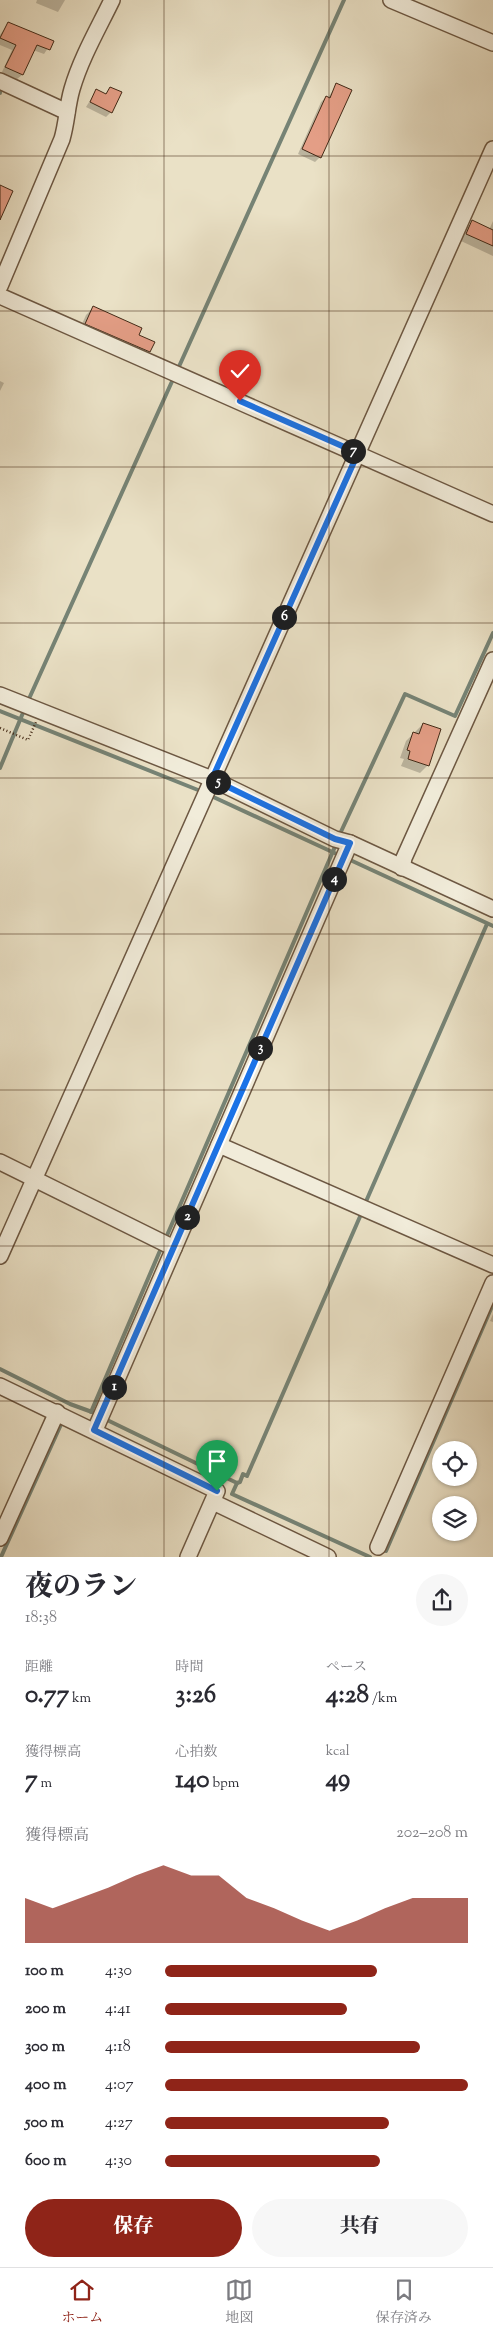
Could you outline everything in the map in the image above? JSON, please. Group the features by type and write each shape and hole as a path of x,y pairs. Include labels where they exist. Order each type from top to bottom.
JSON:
{"street":[{"path":"0,286 62,138 77,74 112,0"},
{"path":"391,0 493,43"},
{"path":"0,81 67,112"},
{"path":"0,1256 493,149"},
{"path":"0,296 176,372 493,514"},
{"path":"402,868 404,858 441,773 493,660"},
{"path":"0,695 343,848 402,868 493,909"},
{"path":"99,1421 167,1245 219,1144 343,848"},
{"path":"219,1144 493,1265"},
{"path":"0,1162 167,1245"},
{"path":"378,1547 493,1284"},
{"path":"0,1386 62,1414 99,1421 217,1491 188,1557"},
{"path":"0,1538 62,1414"},
{"path":"213,1502 328,1557"}],"path":[{"path":"0,728 28,740 33,728"}],"building":[{"path":"8,22 54,41 50,50 37,45 23,75 5,67 16,45 0,38"},
{"path":"336,83 352,90 321,158 302,149 326,96 330,98"},
{"path":"110,87 122,92 112,113 90,102 96,89 106,94"},
{"path":"0,185 13,191 0,220"},
{"path":"472,220 493,230 493,246 466,234"},
{"path":"93,306 142,328 139,335 155,342 150,352 85,324"},
{"path":"423,723 441,729 429,766 408,759 410,751 407,750 413,732 419,734"}],"waterway":[{"path":"177,371 344,0"},
{"path":"28,701 174,377"},
{"path":"339,836 405,694 455,716 493,633"},
{"path":"0,768 25,708"},
{"path":"0,711 203,792"},
{"path":"209,795 341,856"},
{"path":"165,1240 337,842"},
{"path":"348,859 493,926"},
{"path":"364,1206 487,924"},
{"path":"237,1483 240,1482 243,1474 247,1476 362,1212"},
{"path":"91,1412 162,1246"},
{"path":"386,1551 493,1304"},
{"path":"0,1369 70,1404 92,1412"},
{"path":"103,1418 237,1483 232,1494 370,1557"},
{"path":"1,1557 63,1420"}],"route":[{"path":"217,1491 94,1430 350,843 344,843 335,839 212,779 358,453 240,401"}]}
